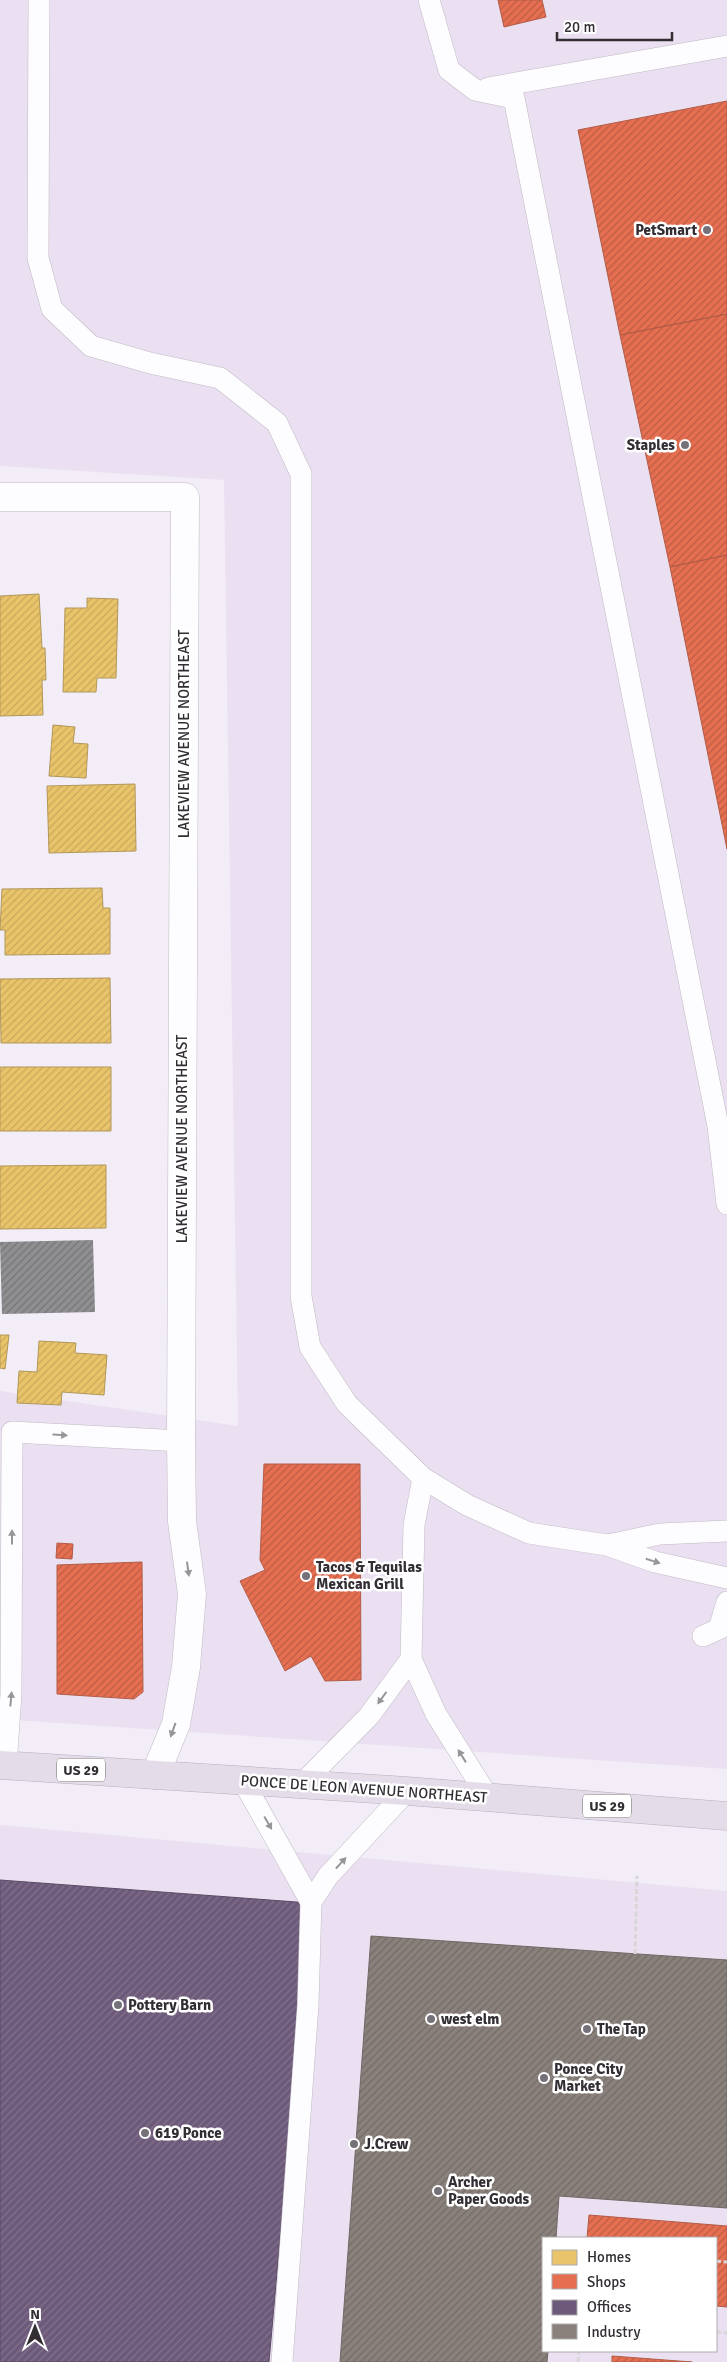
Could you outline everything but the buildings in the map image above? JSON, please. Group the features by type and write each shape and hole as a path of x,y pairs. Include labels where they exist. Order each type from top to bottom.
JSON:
{"highway":[{"name":"PONCE DE LEON AVENUE NORTHEAST","path":"3,1765 407,1791 727,1816"}],"street":[{"name":"LAKEVIEW AVENUE NORTHEAST","path":"0,497 185,497 181,1441 182,1521 192,1594 186,1667 176,1724 155,1775"}],"lane":[{"path":"39,0 38,258 52,309 90,346 150,363 220,378 277,423 301,474 301,1296 310,1347 347,1404 423,1478 467,1505 529,1533 607,1545 655,1562 727,1578"},
{"path":"429,0 449,70 475,90 514,98 717,1121 727,1204"},
{"path":"475,90 727,46"},
{"path":"3,1765 11,1694 12,1432 181,1441"},
{"path":"423,1478 414,1525 411,1659 436,1714 488,1797"},
{"path":"607,1545 660,1534 727,1531"},
{"path":"703,1636 719,1628 727,1602"},
{"path":"301,1785 369,1716 411,1659"},
{"path":"243,1781 311,1902"},
{"path":"282,2362 306,2025 311,1902 328,1876 407,1791"}],"path":[{"path":"635,1954 637,1876"}],"shaded area":[{"path":"0,0 727,0 727,1769 0,1719 0,1391 238,1426 224,480 0,466"},
{"name":"Ponce City Market","path":"0,1825 727,1891 727,2362 0,2362"}],"place":[{"name":"PetSmart","path":"707,230"},
{"name":"Staples","path":"685,445"},
{"name":"Tacos & Tequilas Mexican Grill","path":"306,1576"},
{"name":"Pottery Barn","path":"118,2005"},
{"name":"west elm","path":"431,2019"},
{"name":"The Tap","path":"587,2029"},
{"name":"Ponce City Market","path":"544,2078"},
{"name":"619 Ponce","path":"145,2133"},
{"name":"J.Crew","path":"354,2144"},
{"name":"Archer Paper Goods","path":"438,2191"}]}
